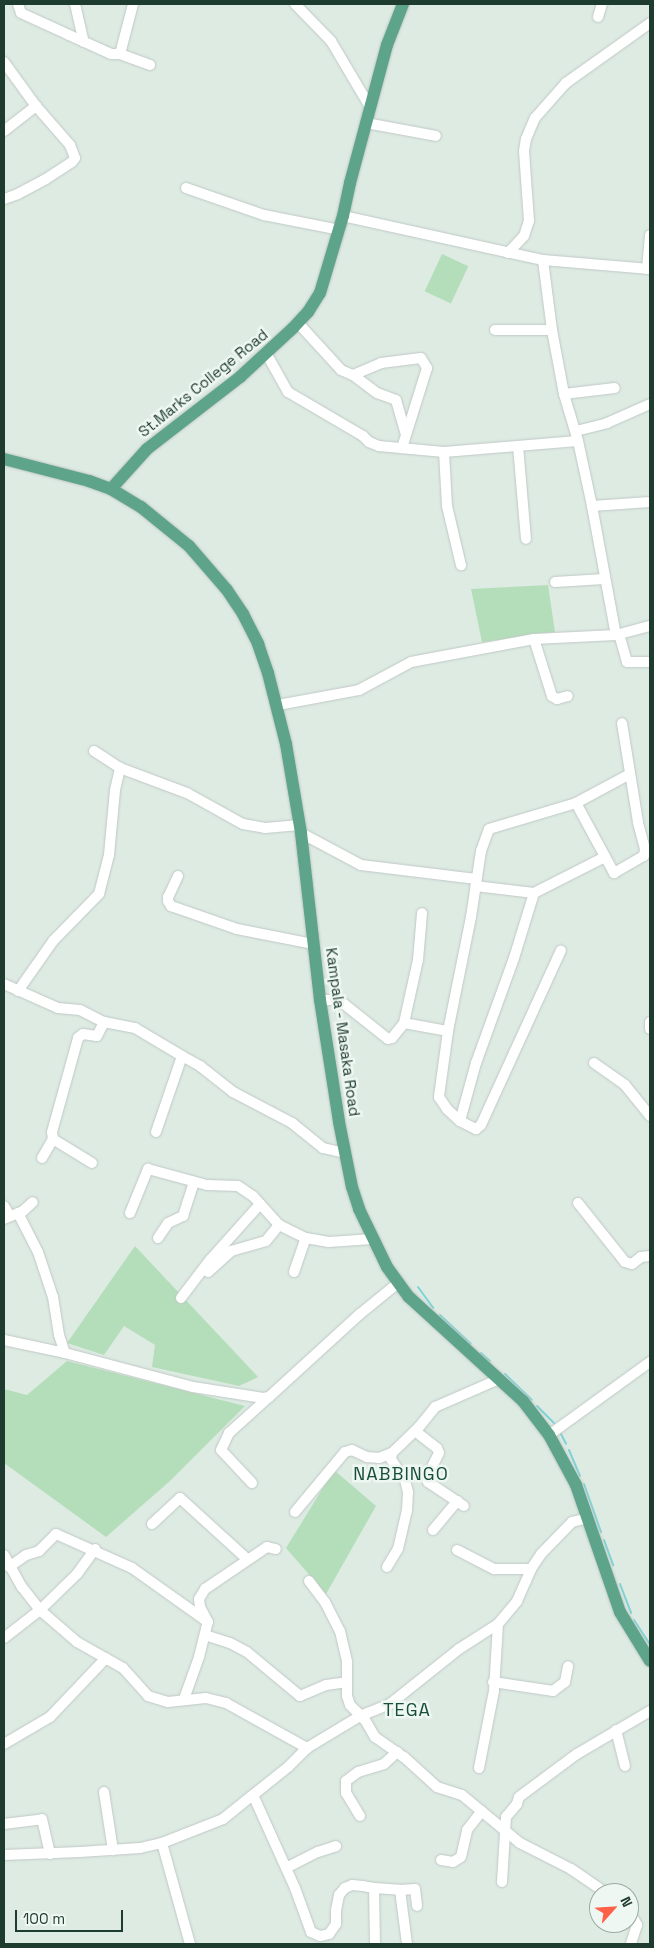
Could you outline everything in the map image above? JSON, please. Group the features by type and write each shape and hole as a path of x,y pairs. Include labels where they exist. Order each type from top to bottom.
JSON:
{"main road":[{"name":"St.Marks College Road","path":"110,489 131,464 147,449 240,377 266,353 298,323 320,293 340,230 387,45 403,4"},
{"name":"Kampala - Masaka Road","path":"5,462 89,481 110,489 141,507 166,526 208,567 227,590 243,614 258,644 278,705 300,829 320,1000 344,1153 352,1187 372,1239 398,1283 430,1318 523,1401 549,1435 576,1485 620,1612 650,1661"}],"street":[{"path":"18,4 21,13 111,54 120,54 150,65"},
{"path":"75,4 84,42"},
{"path":"120,54 133,4"},
{"path":"295,4 331,41 370,107"},
{"path":"598,17 602,4"},
{"path":"508,253 524,236 529,221 524,152 526,139 535,118 544,105 566,84 650,23"},
{"path":"4,62 36,106 70,145 75,158 72,162 46,178 18,194 4,199"},
{"path":"4,131 36,106"},
{"path":"366,123 436,136"},
{"path":"186,188 264,215 340,230"},
{"path":"343,216 543,260 649,269 650,235"},
{"path":"543,260 552,330 564,394 577,436 592,506 604,579 618,634 627,662 650,662"},
{"path":"298,323 341,370 353,375 377,393 396,400 406,434"},
{"path":"495,330 552,330"},
{"path":"266,353 288,392 378,446 444,452 518,446 577,436 650,404"},
{"path":"353,375 381,363 421,358 427,368 402,448"},
{"path":"564,394 615,388"},
{"path":"518,446 526,539"},
{"path":"444,452 447,506 461,565"},
{"path":"592,506 650,502"},
{"path":"555,582 604,579"},
{"path":"278,705 358,690 411,662 534,639 618,634 650,626"},
{"path":"534,639 552,696 558,699 568,696"},
{"path":"576,803 615,873 641,858 644,854 622,723"},
{"path":"94,751 120,768 187,794 243,824 265,828 300,829 320,844 362,865 534,893 605,856"},
{"path":"18,991 54,941 99,894 109,855 115,790 120,768"},
{"path":"561,950 482,1125 472,1128 446,1109 438,1093 484,837 489,829 576,803 630,774"},
{"path":"303,850 320,844"},
{"path":"178,876 168,897 171,906 237,929 313,944"},
{"path":"460,1121 476,1063 514,958 534,893"},
{"path":"320,1000 333,1000 344,1004 388,1039 392,1038 404,1023 418,960 422,913"},
{"path":"4,984 58,1008 88,1012 104,1022 135,1028 200,1066 233,1092 292,1123 323,1148 344,1153"},
{"path":"42,1158 53,1138 53,1125 78,1038 83,1034 97,1036 104,1022"},
{"path":"650,1022 650,1029"},
{"path":"404,1023 448,1031"},
{"path":"156,1132 182,1056"},
{"path":"594,1063 625,1085 650,1116"},
{"path":"53,1138 92,1163"},
{"path":"130,1213 148,1169 207,1185 238,1186 260,1204 279,1225 306,1238 329,1242 372,1239"},
{"path":"158,1238 168,1223 183,1216 194,1182"},
{"path":"10,1216 34,1202"},
{"path":"181,1298 210,1260 260,1204"},
{"path":"578,1204 625,1262 632,1264 641,1257 650,1256"},
{"path":"4,1206 38,1252 53,1297 59,1335 65,1353"},
{"path":"208,1272 231,1251 266,1241 279,1225"},
{"path":"294,1272 306,1238"},
{"path":"252,1483 224,1456 221,1450 230,1433 360,1314 398,1283"},
{"path":"4,1340 65,1353 193,1387 233,1395 269,1397"},
{"path":"549,1435 650,1362"},
{"path":"295,1512 345,1452 352,1450 367,1457 380,1458 392,1453 440,1404 499,1379"},
{"path":"415,1431 437,1448 439,1453 427,1477 428,1482 461,1504 433,1530"},
{"path":"387,1567 398,1549 407,1511 408,1492 405,1480 391,1459 392,1453"},
{"path":"152,1524 180,1498 247,1559"},
{"path":"4,1855 113,1850 162,1843 222,1819 288,1767 307,1748 360,1716 390,1704 455,1652 498,1624 517,1601 531,1569 565,1528 572,1522 588,1518"},
{"path":"9,1567 26,1555 38,1551 56,1534 95,1549 132,1568 208,1622"},
{"path":"184,1699 208,1622 200,1607 199,1599 205,1589 267,1547 276,1550"},
{"path":"4,1638 40,1610 77,1574 95,1549"},
{"path":"457,1550 494,1569 531,1569"},
{"path":"4,1556 9,1567 40,1610 77,1642 124,1668 141,1691 155,1700 168,1702 206,1698 226,1703 307,1748"},
{"path":"308,1581 325,1602 340,1631 346,1654 350,1705 375,1737 397,1752 437,1787 462,1795 520,1843 571,1869 591,1883"},
{"path":"479,1768 492,1706 498,1624"},
{"path":"205,1635 247,1652 300,1696 326,1685 347,1682"},
{"path":"4,1744 50,1716 106,1658"},
{"path":"493,1682 553,1691 565,1682 568,1666"},
{"path":"502,1882 506,1817 517,1804 519,1797 577,1754 650,1712"},
{"path":"616,1730 625,1766"},
{"path":"360,1816 346,1793 346,1781 358,1772 384,1764 397,1752"},
{"path":"104,1792 113,1850"},
{"path":"253,1795 286,1868 307,1925 314,1935 329,1934 334,1929 337,1903 345,1888 352,1885 400,1890 415,1889 417,1906"},
{"path":"441,1860 453,1862 461,1856 467,1830 482,1811"},
{"path":"4,1824 42,1819 50,1854"},
{"path":"162,1843 190,1944"},
{"path":"286,1868 318,1852 336,1846"},
{"path":"374,1888 375,1944"},
{"path":"400,1890 407,1944"}],"green space":[{"path":"442,254 468,266 451,303 425,291"},
{"path":"548,585 555,632 482,642 471,589"},
{"path":"135,1246 258,1377 239,1386 152,1367 155,1345 124,1326 104,1355 67,1343"},
{"path":"67,1361 245,1406 170,1481 106,1537 4,1463 4,1389 27,1395"},
{"path":"334,1470 376,1506 326,1594 286,1548"}],"waterway":[{"path":"418,1287 433,1308"},
{"path":"440,1315 471,1344"},
{"path":"481,1353 490,1361"},
{"path":"505,1374 532,1400"},
{"path":"537,1406 554,1423"},
{"path":"561,1434 566,1444"},
{"path":"569,1450 580,1476"},
{"path":"584,1484 601,1532"},
{"path":"604,1540 613,1565"},
{"path":"620,1584 631,1613"},
{"path":"634,1620 650,1645"}],"district":[{"name":"NABBINGO","path":"401,1474"},
{"name":"TEGA","path":"407,1710"}]}
